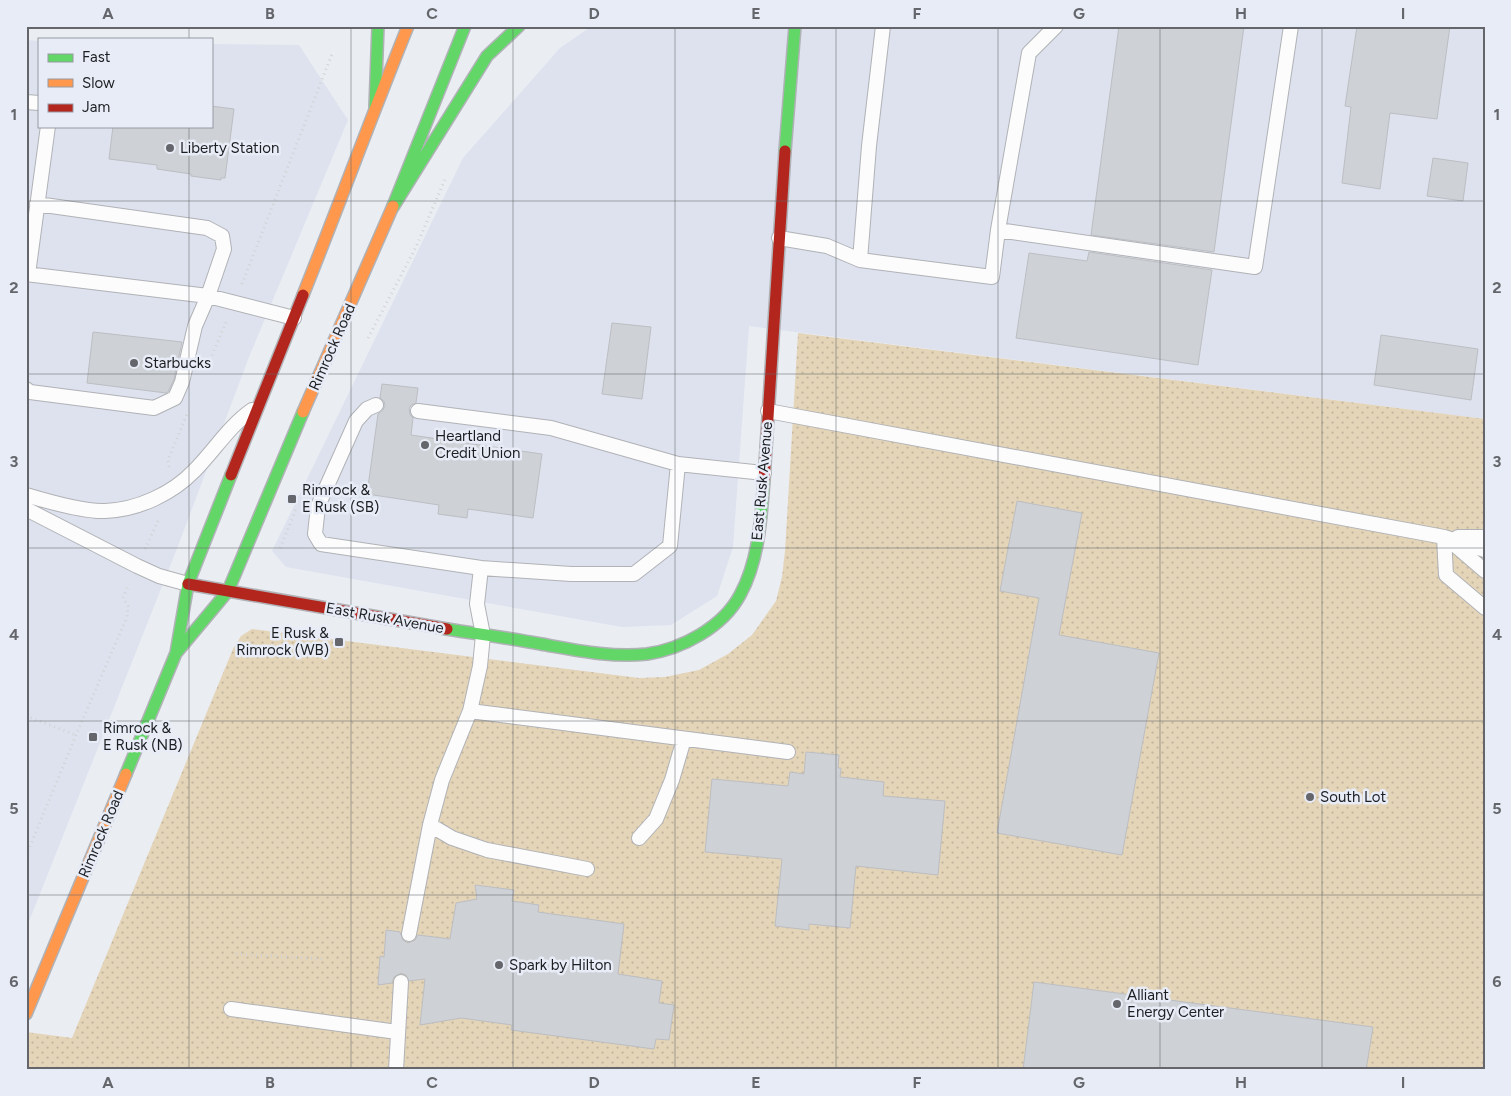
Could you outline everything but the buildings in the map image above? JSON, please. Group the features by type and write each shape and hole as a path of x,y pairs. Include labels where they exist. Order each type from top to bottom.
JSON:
{"main road":[{"path":"375,108 380,32 378,26"},
{"name":"Rimrock Road","path":"26,1014 176,653 188,584 347,185 408,26"},
{"name":"Rimrock Road","path":"176,653 228,591 393,207 465,26"},
{"path":"393,207 486,56 520,26"},
{"name":"East Rusk Avenue","path":"188,584 483,635 629,654 647,654 671,648 698,634 722,618 739,596 748,576 756,548 762,510 779,238 795,26"}],"lane":[{"path":"860,260 869,146 883,26"},
{"path":"779,238 827,246 860,260 992,277 998,230 1030,53 1056,26"},
{"path":"998,230 1254,267 1291,26"},
{"path":"48,128 27,274 208,296 294,318"},
{"path":"26,389 30,392 154,408 175,398 182,382 195,326 208,296 224,249 222,236 208,228 37,204"},
{"path":"26,495 72,506 104,511 129,508 151,500 182,482 239,420 259,405"},
{"path":"376,405 367,409 356,421 318,506 315,534 321,544 481,568 571,574 634,574 670,546 678,464"},
{"path":"418,411 551,428 678,464 764,473"},
{"path":"768,411 1444,536 1485,550"},
{"path":"26,509 137,566 159,576 188,584"},
{"path":"1444,536 1485,537"},
{"path":"1444,536 1485,571"},
{"path":"1444,536 1446,575 1485,608"},
{"path":"408,934 430,825 442,780 470,711 480,666 483,635 477,604 481,568"},
{"path":"470,711 788,752"},
{"path":"639,838 656,818 672,780 684,739"},
{"path":"430,825 452,838 487,850 587,870"},
{"path":"396,1070 401,982"},
{"path":"232,1009 397,1032"}],"path":[{"path":"367,340 416,247 448,174"},
{"path":"280,548 298,504"},
{"path":"26,716 76,735"},
{"path":"236,954 324,959"}],"shaded area":[{"path":"592,26 1485,26 1485,419 749,326 733,547 717,596 671,625 622,627 286,567 272,551 463,158 560,48"},
{"path":"26,40 38,41 38,128 212,128 212,44 299,45 348,120 249,357 178,546 26,929"},
{"name":"Alliant Energy Center","path":"798,333 1485,419 1485,1070 26,1070 26,1032 72,1038 233,649 241,636 252,629 639,678 665,677 699,670 728,654 752,635 776,601 782,577"}],"traffic: fast":[{"path":"375,107 378,26"},
{"path":"393,206 465,26"},
{"path":"393,207 487,56 519,26"},
{"path":"785,151 795,26"},
{"path":"177,652 228,591 303,412"},
{"path":"126,774 176,653 188,584 231,475"},
{"path":"447,629 580,651 620,655 647,654 687,642 700,635 723,617 733,607 740,595 755,554 762,509 764,480"}],"traffic: slow":[{"path":"303,295 408,26"},
{"path":"303,412 393,206"},
{"path":"26,1014 126,774"}],"traffic: jam":[{"path":"764,480 785,151"},
{"path":"231,475 303,295"},
{"path":"188,584 447,629"}],"place":[{"name":"Liberty Station","path":"170,148"},
{"name":"Starbucks","path":"134,363"},
{"name":"Heartland Credit Union","path":"425,445"},
{"name":"Rimrock & E Rusk (SB)","path":"292,499"},
{"name":"E Rusk & Rimrock (WB)","path":"339,642"},
{"name":"Rimrock & E Rusk (NB)","path":"93,737"},
{"name":"South Lot","path":"1310,797"},
{"name":"Spark by Hilton","path":"499,965"},
{"name":"Alliant Energy Center","path":"1117,1004"}]}
